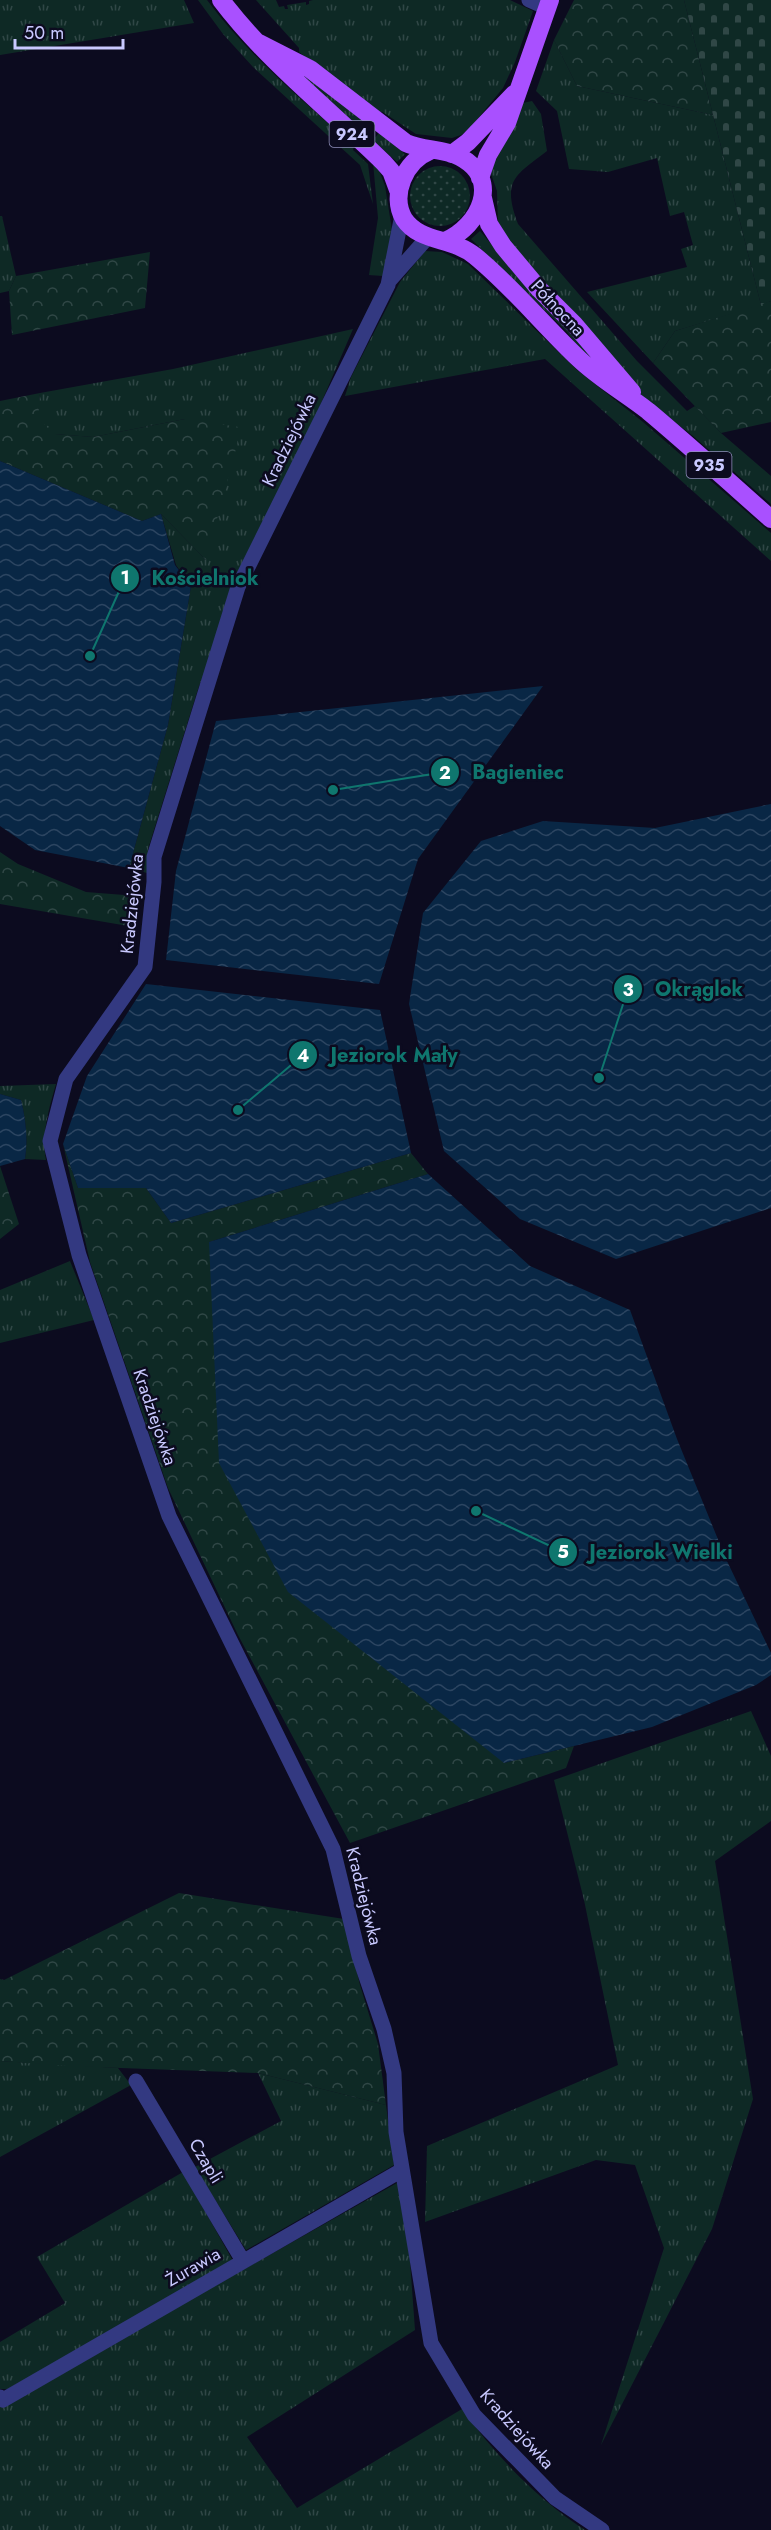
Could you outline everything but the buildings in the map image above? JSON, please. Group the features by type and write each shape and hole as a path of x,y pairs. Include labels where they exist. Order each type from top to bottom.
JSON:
{"main road":[{"name":"924","path":"221,0 297,84 384,163 393,175 402,215"},
{"path":"402,215 415,230 437,239 467,226 481,207 483,198 480,178 488,155 507,123 549,4"},
{"name":"924","path":"259,43 310,69 399,139 418,148 452,154 469,163 480,178"},
{"path":"452,154 468,142 517,90"},
{"path":"398,190 412,165 430,151"},
{"name":"Północna","path":"483,198 489,224 503,246 539,289 574,324 646,410"},
{"name":"Północna","path":"437,239 460,246 475,256 546,323 578,358 646,410 771,519"}],"street":[{"path":"529,0 549,4"},
{"name":"Kradziejówka","path":"402,215 390,280 238,587 154,857 154,882 145,967 66,1079 50,1141 79,1255 169,1516 333,1849 359,1956 384,2029 394,2073 396,2132 431,2343 474,2415 555,2498 602,2530"},
{"name":"Kradziejówka","path":"390,280 437,239"},
{"name":"Czapli","path":"136,2080 243,2260"},
{"name":"Żurawia","path":"2,2398 402,2170"}],"green space":[{"path":"0,0 184,0 194,23 0,55"},
{"path":"198,0 207,0 258,58 354,146 353,150 368,164 373,204 360,165 253,67 223,34"},
{"path":"256,0 276,0 279,7 284,6 288,9 287,5 306,2 306,5 313,0 510,0 533,11 503,88 470,128 452,138 416,134 381,111 378,114 299,52 299,48"},
{"path":"574,0 684,0 713,115 577,86 554,40"},
{"path":"684,0 771,0 771,301 761,305"},
{"path":"554,40 577,86 713,115 761,305 675,331 653,363 587,292 687,267 681,249 693,245 684,212 670,216 657,158 608,172 569,169 557,111 536,91"},
{"path":"304,74 368,124 362,131 302,76"},
{"path":"532,101 541,114 547,151 526,167 514,181 511,198 518,224 637,361 687,411 695,406 721,433 771,476 771,504 693,436 645,399 514,248 498,225 497,191 489,168 523,103"},
{"path":"379,133 405,154 397,162 373,140"},
{"path":"373,162 385,186 392,230 383,276 369,275 378,218"},
{"path":"440,166 457,171 465,179 470,196 465,213 457,221 440,226 423,221 415,213 410,196 415,179 423,171"},
{"path":"0,216 2,216 16,276 9,291 0,293"},
{"path":"480,231 537,298 608,372 582,353 567,332 471,239"},
{"path":"425,251 442,252 468,264 577,370 643,422 771,533 771,561 545,359 345,396 351,377 400,282"},
{"path":"150,252 145,308 12,335 9,291 16,276"},
{"path":"771,301 771,422 721,433 653,363 675,331"},
{"path":"353,329 199,686 148,849 147,873 129,868 168,725 191,586 176,565 161,514 206,560 185,419 93,437 54,434 37,419 40,393 173,369"},
{"path":"40,393 38,419 55,434 93,437 185,419 239,427 237,445 206,560 161,514 142,521 0,461 0,401"},
{"path":"0,852 18,864 86,892 137,896 134,927 0,904"},
{"path":"56,1084 45,1131 46,1160 25,1159 26,1129 21,1100 0,1094 0,1086"},
{"path":"63,1144 78,1188 146,1188 171,1223 411,1153 428,1174 209,1242 504,1763 574,1746 566,1768 350,1843 238,1635 168,1488 90,1262"},
{"path":"0,1166 19,1224 0,1239"},
{"path":"70,1261 94,1320 0,1343 0,1290"},
{"path":"751,1711 771,1756 771,1821 715,1861 753,2099 712,2229 601,2445 664,2248 635,2165 596,2160 425,2222 427,2146 618,2065 584,1900 554,1780"},
{"path":"179,1893 344,1919 360,1985 378,2044 386,2105 258,2073 67,2066 0,2061 0,1979 4,1980"},
{"path":"0,2061 118,2068 131,2085 0,2157"},
{"path":"258,2073 386,2105 394,2165 246,2250 195,2167 281,2121"},
{"path":"183,2172 233,2261 8,2389 0,2389 0,2342 65,2303 37,2257"},
{"path":"404,2179 415,2330 247,2437 297,2508 462,2409 488,2443 518,2475 567,2518 585,2530 0,2530 0,2407"}],"water":[{"path":"0,461 142,521 161,514 175,565 191,586 168,725 129,868 35,850 0,826"},
{"path":"543,686 418,859 379,984 166,960 176,871 216,721"},
{"path":"771,804 771,1208 616,1259 520,1219 444,1151 409,1004 423,913 481,841 543,821 655,828"},
{"path":"146,984 380,1010 411,1153 171,1223 146,1188 78,1188 63,1144 87,1076"},
{"path":"0,1094 21,1100 26,1137 25,1159 0,1166"},
{"path":"428,1174 530,1266 630,1310 677,1439 726,1559 771,1653 771,1675 756,1685 652,1727 504,1763 288,1592 219,1463 209,1242"}],"place":[{"name":"Kościelniok","path":"90,656"},
{"name":"Bagieniec","path":"333,790"},
{"name":"Okrąglok","path":"599,1078"},
{"name":"Jeziorok Mały","path":"238,1110"},
{"name":"Jeziorok Wielki","path":"476,1511"}]}
